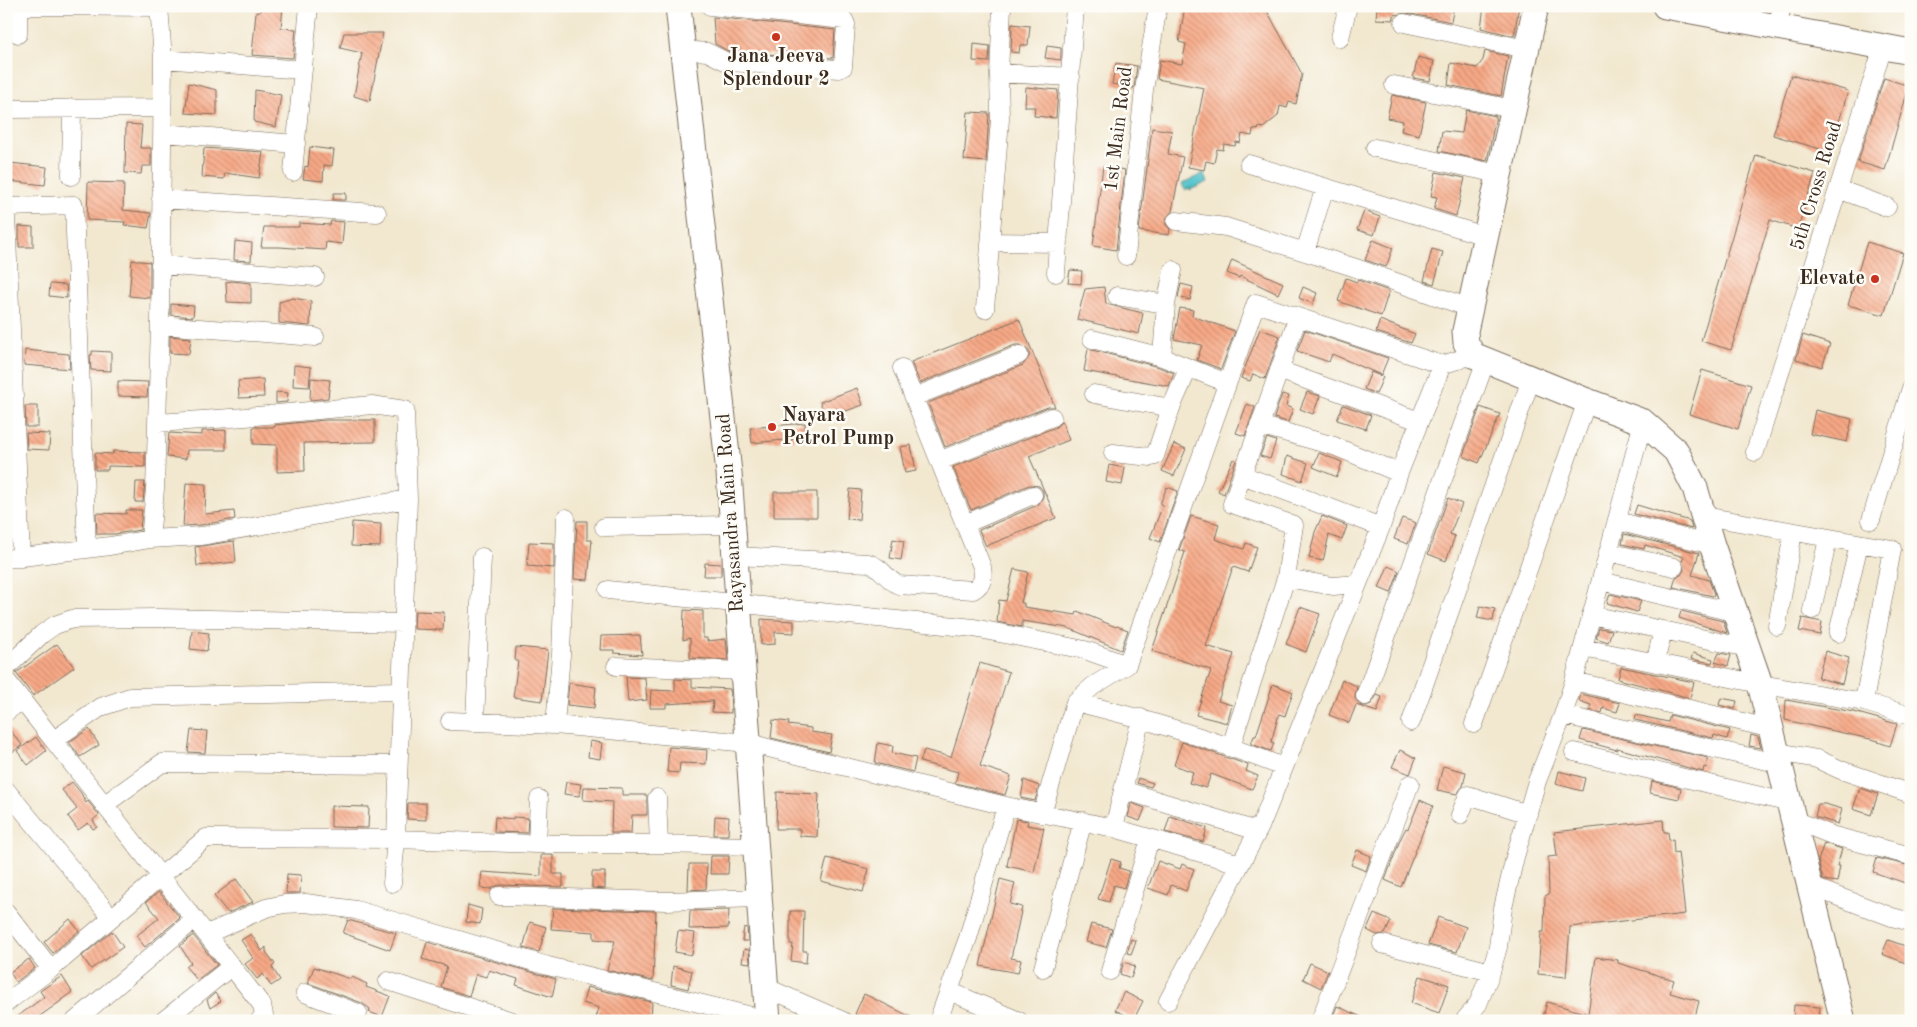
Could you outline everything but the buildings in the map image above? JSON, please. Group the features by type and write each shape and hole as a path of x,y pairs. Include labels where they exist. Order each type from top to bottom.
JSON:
{"street":[{"path":"18,6 18,34"},
{"path":"25,6 159,6 163,59 160,325 155,490 150,539"},
{"path":"293,172 309,6"},
{"name":"Rayasandra Main Road","path":"678,6 729,473 768,1021"},
{"path":"683,50 707,52 727,62 839,69 843,67 846,24 844,20 710,6"},
{"path":"985,309 1000,119 999,73 1002,6"},
{"path":"1056,273 1075,6"},
{"name":"1st Main Road","path":"1126,256 1144,90 1158,6"},
{"path":"1340,38 1348,6"},
{"path":"1536,6 1465,331 1466,343 1480,357 1643,422 1676,451 1695,488 1760,684 1843,1021"},
{"path":"1665,6 1779,17 1883,47 1911,52"},
{"path":"1404,24 1526,49"},
{"name":"5th Cross Road","path":"1755,452 1883,47"},
{"path":"163,59 303,70"},
{"path":"999,73 1071,77"},
{"path":"1394,85 1513,108"},
{"path":"71,176 72,108"},
{"path":"6,109 162,108"},
{"path":"163,133 296,144"},
{"path":"1375,148 1499,174"},
{"path":"1249,164 1485,236"},
{"path":"1305,252 1325,187"},
{"path":"1838,190 1887,208"},
{"path":"161,199 376,213"},
{"path":"6,207 74,205 87,549"},
{"path":"6,215 14,558 150,539 202,536 408,499"},
{"path":"1176,221 1226,227 1470,308"},
{"path":"990,242 1059,243"},
{"path":"160,265 315,277"},
{"path":"1162,357 1166,304 1172,270"},
{"path":"1117,296 1166,304"},
{"path":"1042,814 1075,702 1093,686 1128,665 1256,304 1442,365 1480,357"},
{"path":"1231,746 1286,578 1294,525 1232,504 1298,317"},
{"path":"160,325 315,337"},
{"path":"1092,339 1162,357 1227,383"},
{"path":"914,397 1018,355"},
{"path":"1365,696 1480,357"},
{"path":"1168,1001 1257,832 1381,527 1399,473 1442,365"},
{"path":"735,556 868,563 878,566 893,582 899,585 973,590 981,586 984,577 982,567 902,368"},
{"path":"1113,453 1155,456 1188,369"},
{"path":"1279,370 1419,421"},
{"path":"1411,722 1531,378"},
{"path":"1871,520 1911,388"},
{"path":"1094,394 1172,408"},
{"path":"1474,724 1587,401"},
{"path":"158,423 372,405 405,410 408,499 396,839 392,883"},
{"path":"940,462 1052,417"},
{"path":"1464,1021 1478,1004 1491,972 1498,947 1502,908 1537,781 1574,681 1643,422"},
{"path":"1260,425 1334,446 1399,473"},
{"path":"1242,475 1381,527"},
{"path":"964,524 1033,495"},
{"path":"1704,516 1892,550 1864,702"},
{"path":"556,726 561,655 566,518"},
{"path":"1617,521 1712,544"},
{"path":"604,526 732,525"},
{"path":"1777,626 1793,532"},
{"path":"1812,610 1828,539"},
{"path":"1838,633 1859,544"},
{"path":"1608,552 1674,567"},
{"path":"475,722 482,557"},
{"path":"1286,578 1333,586 1358,584"},
{"path":"1601,581 1737,613"},
{"path":"608,590 974,628 1085,650 1128,665"},
{"path":"1591,615 1748,648"},
{"path":"6,668 42,634 55,625 72,619 158,618 403,623"},
{"path":"1658,651 1663,630"},
{"path":"1582,648 1760,684 1864,702 1911,716"},
{"path":"616,666 743,671"},
{"path":"6,680 262,1005 264,1015 259,1021"},
{"path":"1574,681 1777,748 1817,759 1841,770 1911,794"},
{"path":"54,740 101,706 130,697 400,691"},
{"path":"6,712 22,700"},
{"path":"1075,702 1141,718 1231,746 1283,766"},
{"path":"1563,715 1777,748"},
{"path":"1114,828 1141,718"},
{"path":"450,721 556,726 748,743 1006,806 1114,828 1240,864"},
{"path":"1574,752 1792,811 1834,836 1911,856"},
{"path":"104,805 162,763 398,765"},
{"path":"1320,1021 1410,784"},
{"path":"6,790 111,917"},
{"path":"1123,790 1257,832"},
{"path":"1460,815 1468,795 1528,814"},
{"path":"657,798 659,844"},
{"path":"537,844 539,799"},
{"path":"938,1021 968,938 1006,806"},
{"path":"1043,968 1083,821"},
{"path":"6,1003 51,969 206,838 396,839 537,844 756,846"},
{"path":"1110,971 1150,839"},
{"path":"1810,886 1892,917 1911,922"},
{"path":"499,896 666,901 759,898"},
{"path":"207,934 266,908 284,904 306,903 356,910 548,966 768,1021"},
{"path":"6,912 51,969"},
{"path":"75,1021 195,919"},
{"path":"1382,944 1491,972"},
{"path":"163,1021 232,966"},
{"path":"388,981 494,1018 512,1021"},
{"path":"765,987 842,1021"},
{"path":"949,991 1019,1021"},
{"path":"305,993 358,1013 356,1021"}],"water":[{"path":"1204,173 1208,182 1190,190 1189,188 1185,190 1182,184"}],"place":[{"name":"Jana Jeeva Splendour 2","path":"776,37"},
{"name":"Elevate","path":"1875,279"},
{"name":"Nayara Petrol Pump","path":"772,427"}]}
